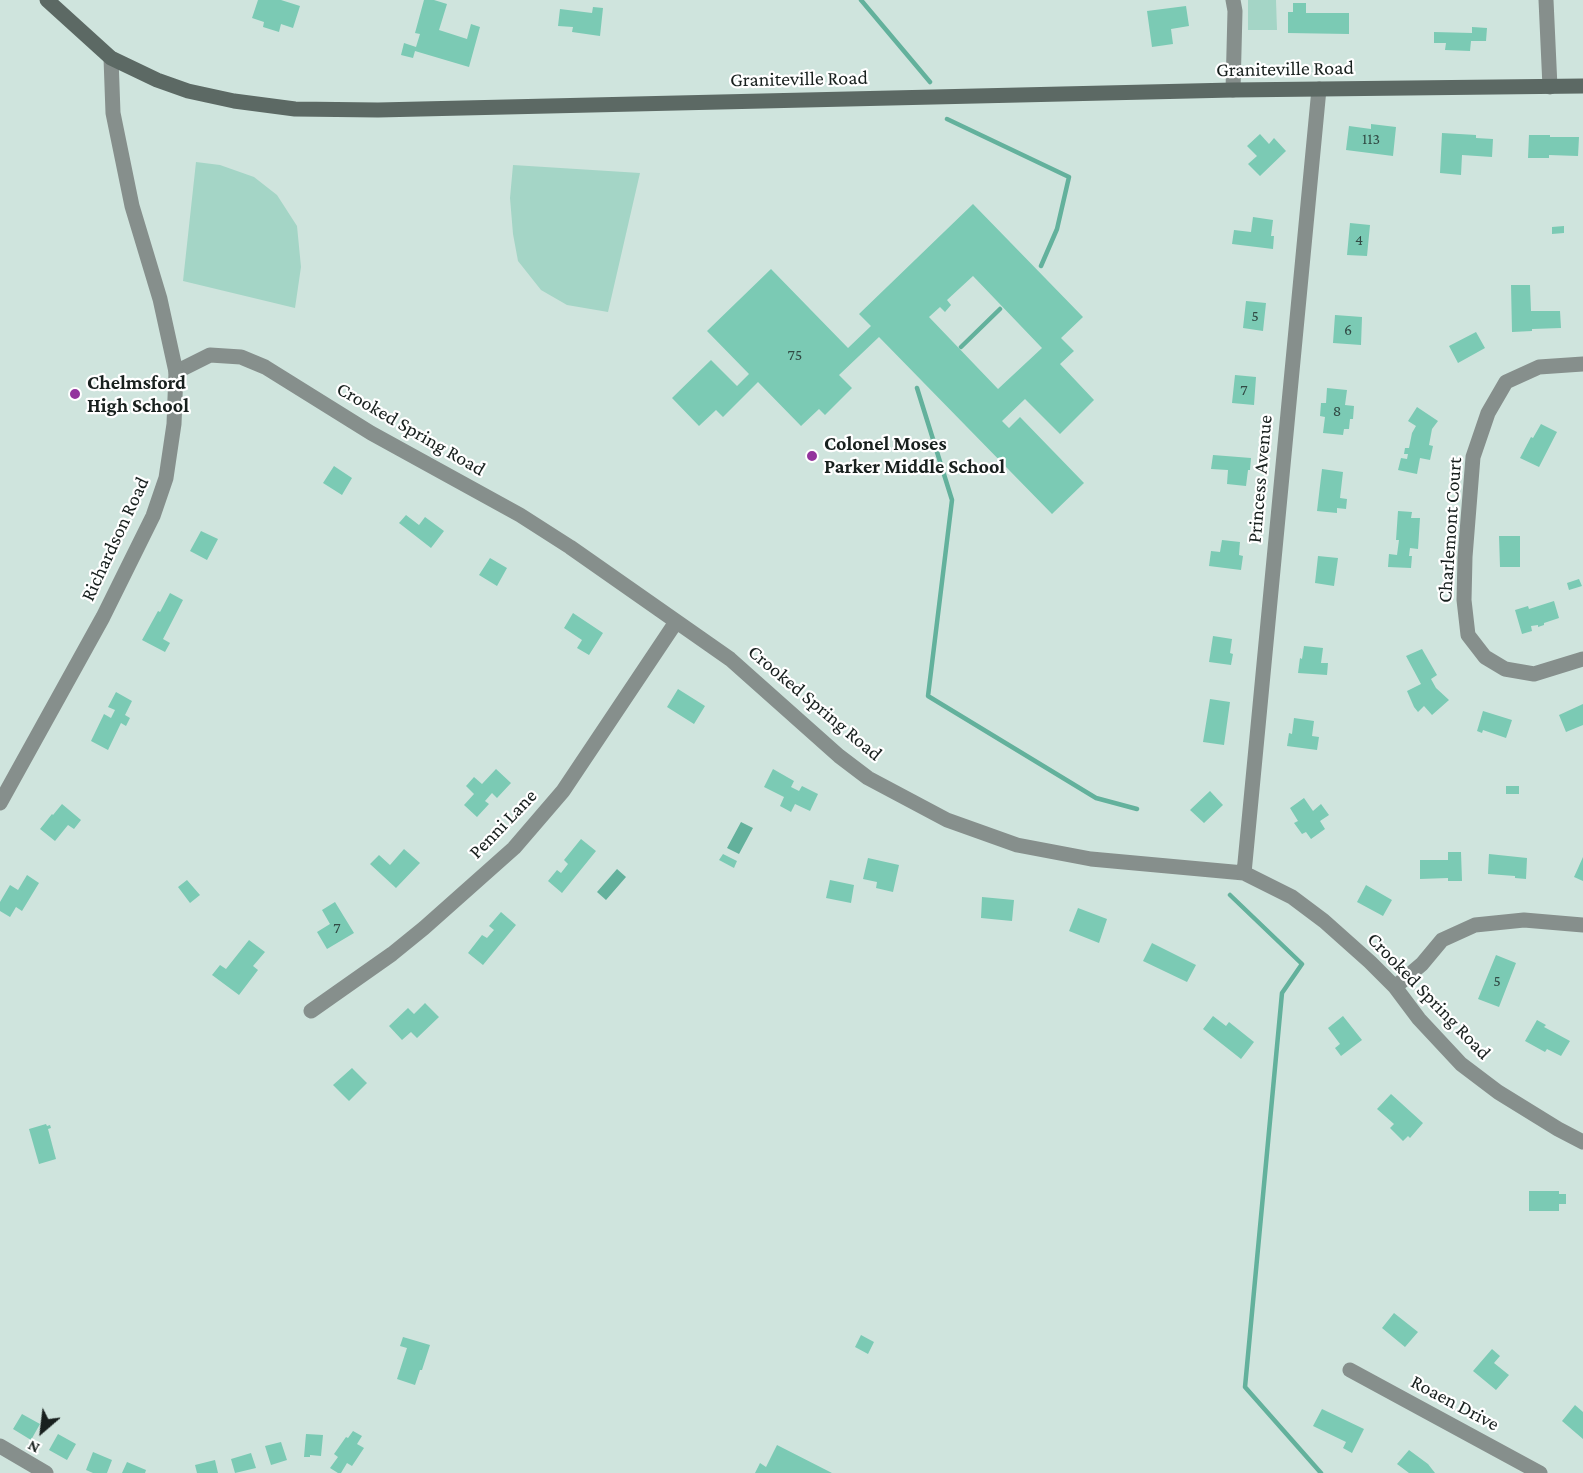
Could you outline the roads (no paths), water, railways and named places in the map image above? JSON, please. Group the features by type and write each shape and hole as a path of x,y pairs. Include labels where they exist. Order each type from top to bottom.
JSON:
{"main road":[{"name":"Graniteville Road","path":"47,0 111,58 157,80 188,91 234,101 295,109 386,110 1233,90 1583,86"}],"street":[{"path":"1233,0 1235,11 1233,90"},
{"path":"1546,0 1550,87"},
{"name":"Richardson Road","path":"0,803 103,616 153,516 166,478 174,424 176,372 160,298 132,206 113,113 111,58"},
{"name":"Princess Avenue","path":"1244,873 1319,89"},
{"name":"Crooked Spring Road","path":"176,372 210,355 241,357 265,367 371,432 520,515 570,547 730,659 858,771 947,820 1017,845 1091,859 1244,873 1292,897 1370,962 1395,987 1419,1019 1461,1064 1492,1089 1583,1142"},
{"name":"Charlemont Court","path":"1583,364 1539,367 1506,382 1488,413 1473,457 1464,600 1468,635 1485,657 1505,669 1534,674 1583,659"},
{"name":"Penni Lane","path":"311,1011 392,954 514,848 563,791 676,622"},
{"path":"1395,987 1422,964 1442,940 1474,926 1524,920 1583,925"},
{"name":"Roaen Drive","path":"1350,1370 1540,1473"},
{"path":"0,1446 46,1473"}],"waterway":[{"path":"861,0 930,82"},
{"path":"947,119 1069,177 1057,229 1041,266"},
{"path":"961,347 1000,309"},
{"path":"917,388 952,500 928,696 1096,798 1137,809"},
{"path":"1230,895 1302,964 1282,993 1245,1387 1321,1473"}],"place":[{"name":"Chelmsford High School","path":"75,394"},
{"name":"Colonel Moses Parker Middle School","path":"812,456"}]}
